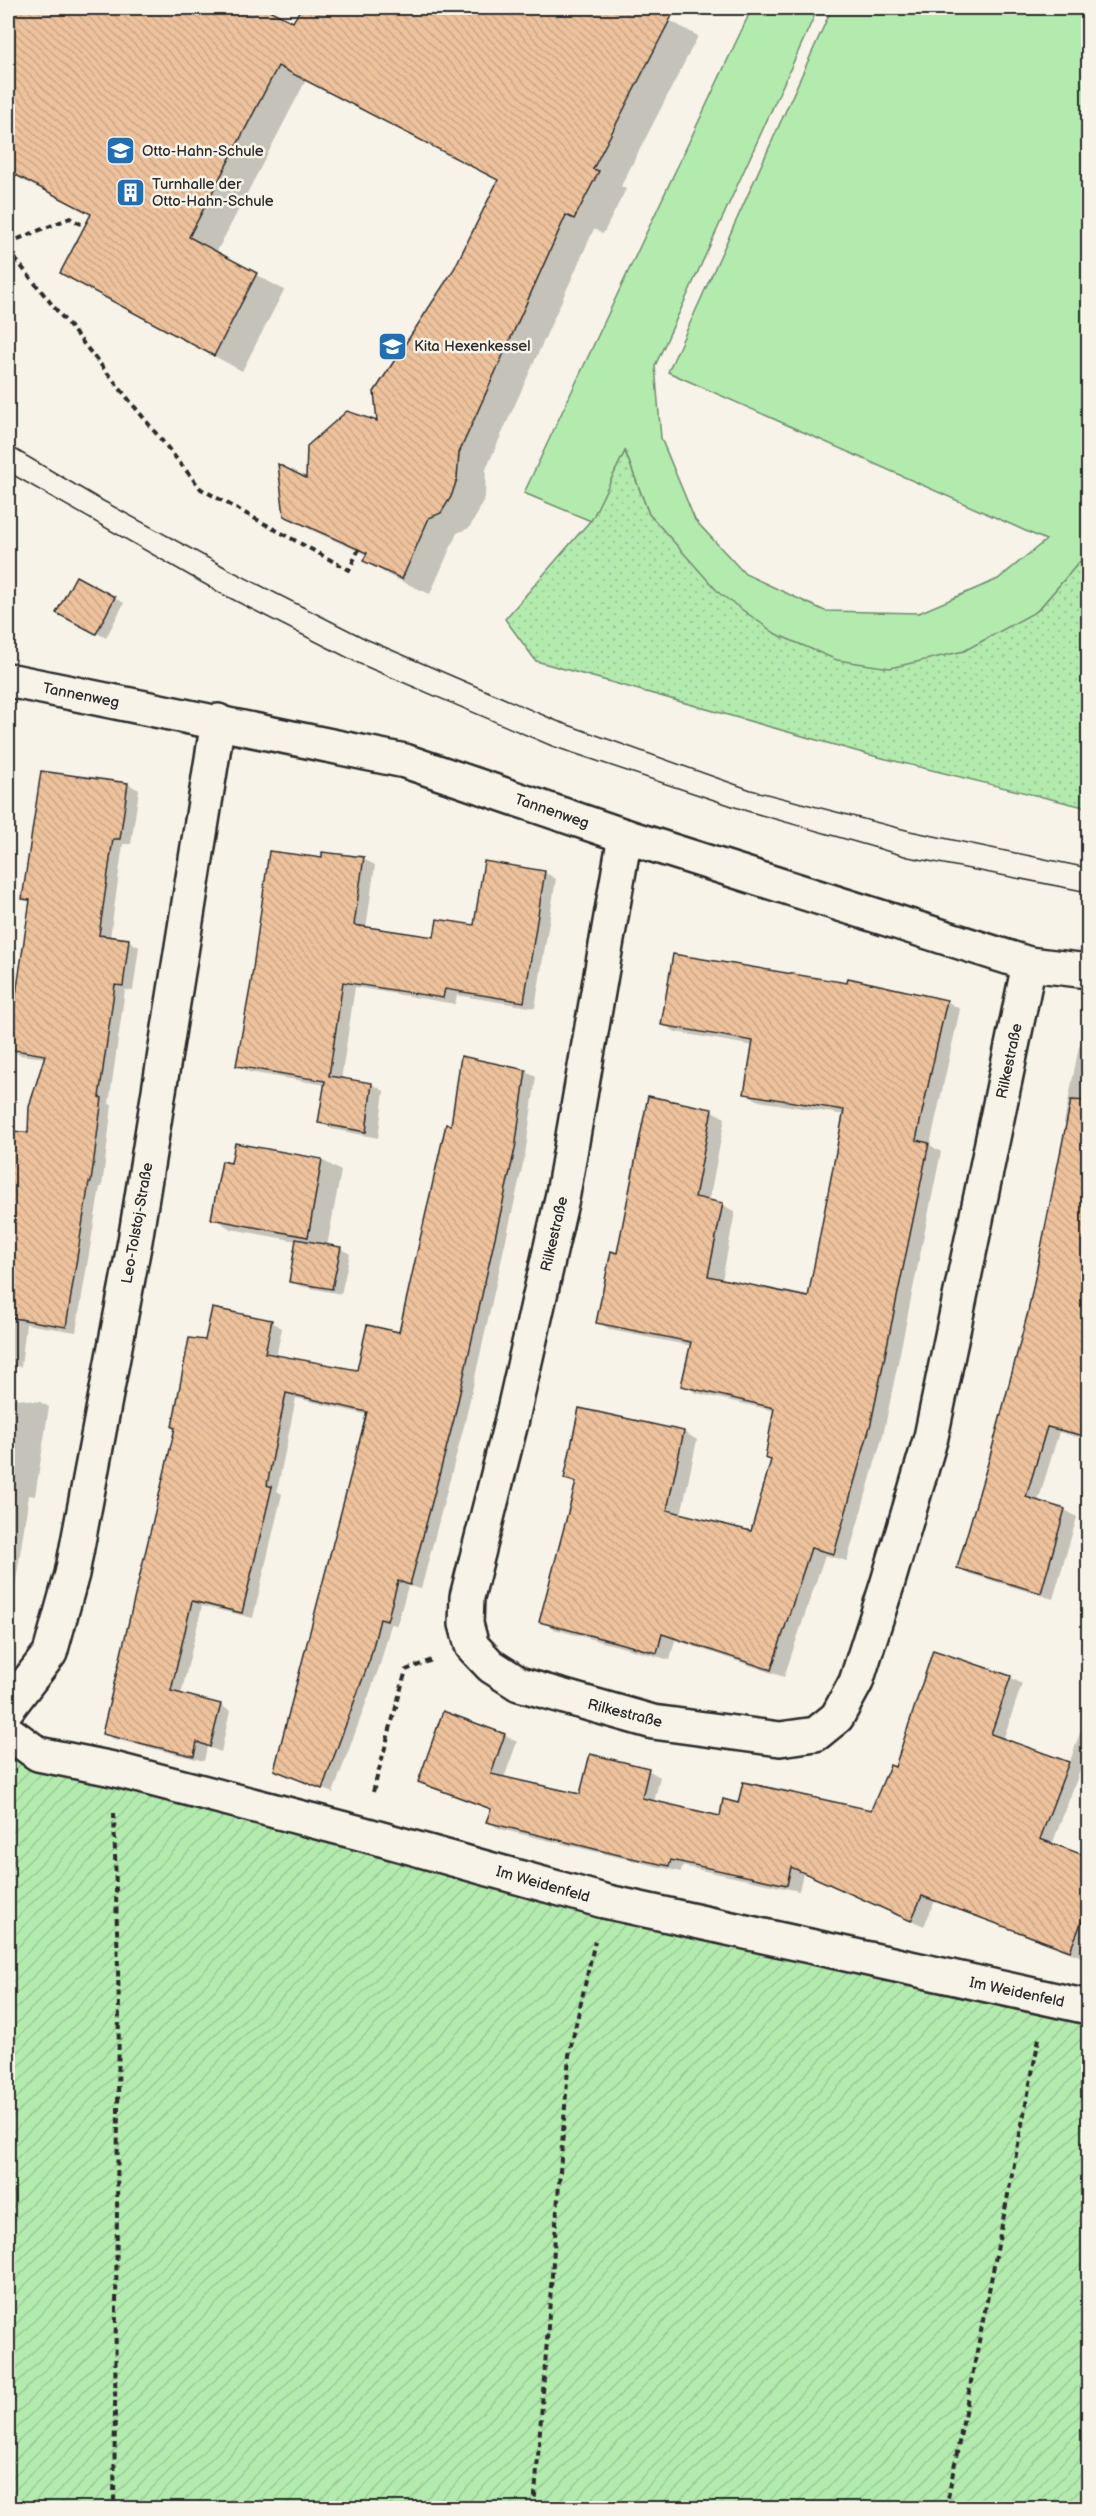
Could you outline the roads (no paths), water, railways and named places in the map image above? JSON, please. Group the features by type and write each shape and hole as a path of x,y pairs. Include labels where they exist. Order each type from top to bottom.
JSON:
{"street":[{"name":"Tannenweg","path":"8,680 218,721 405,761 625,836 1029,964 1089,972"},
{"name":"Leo-Tolstoj-Straße","path":"8,1708 50,1653 72,1574 135,1241 218,721"},
{"name":"Rilkestraße","path":"625,836 563,1194 512,1423 466,1597 466,1624 472,1646 490,1666 519,1684 653,1722 780,1739 816,1734 837,1717 856,1682 931,1437 1029,964"},
{"name":"Im Weidenfeld","path":"8,1732 38,1754 113,1769 360,1833 604,1901 1089,2007"}],"tram line":[{"path":"8,445 96,497 232,571 366,639 557,721 751,790 910,831 1088,868"},
{"path":"8,472 222,594 360,664 552,746 747,811 908,857 1088,892"}],"place":[{"name":"Otto-Hahn-Schule","path":"121,151"},
{"name":"Turnhalle der Otto-Hahn-Schule","path":"131,193"},
{"name":"Kita Hexenkessel","path":"393,346"}]}
